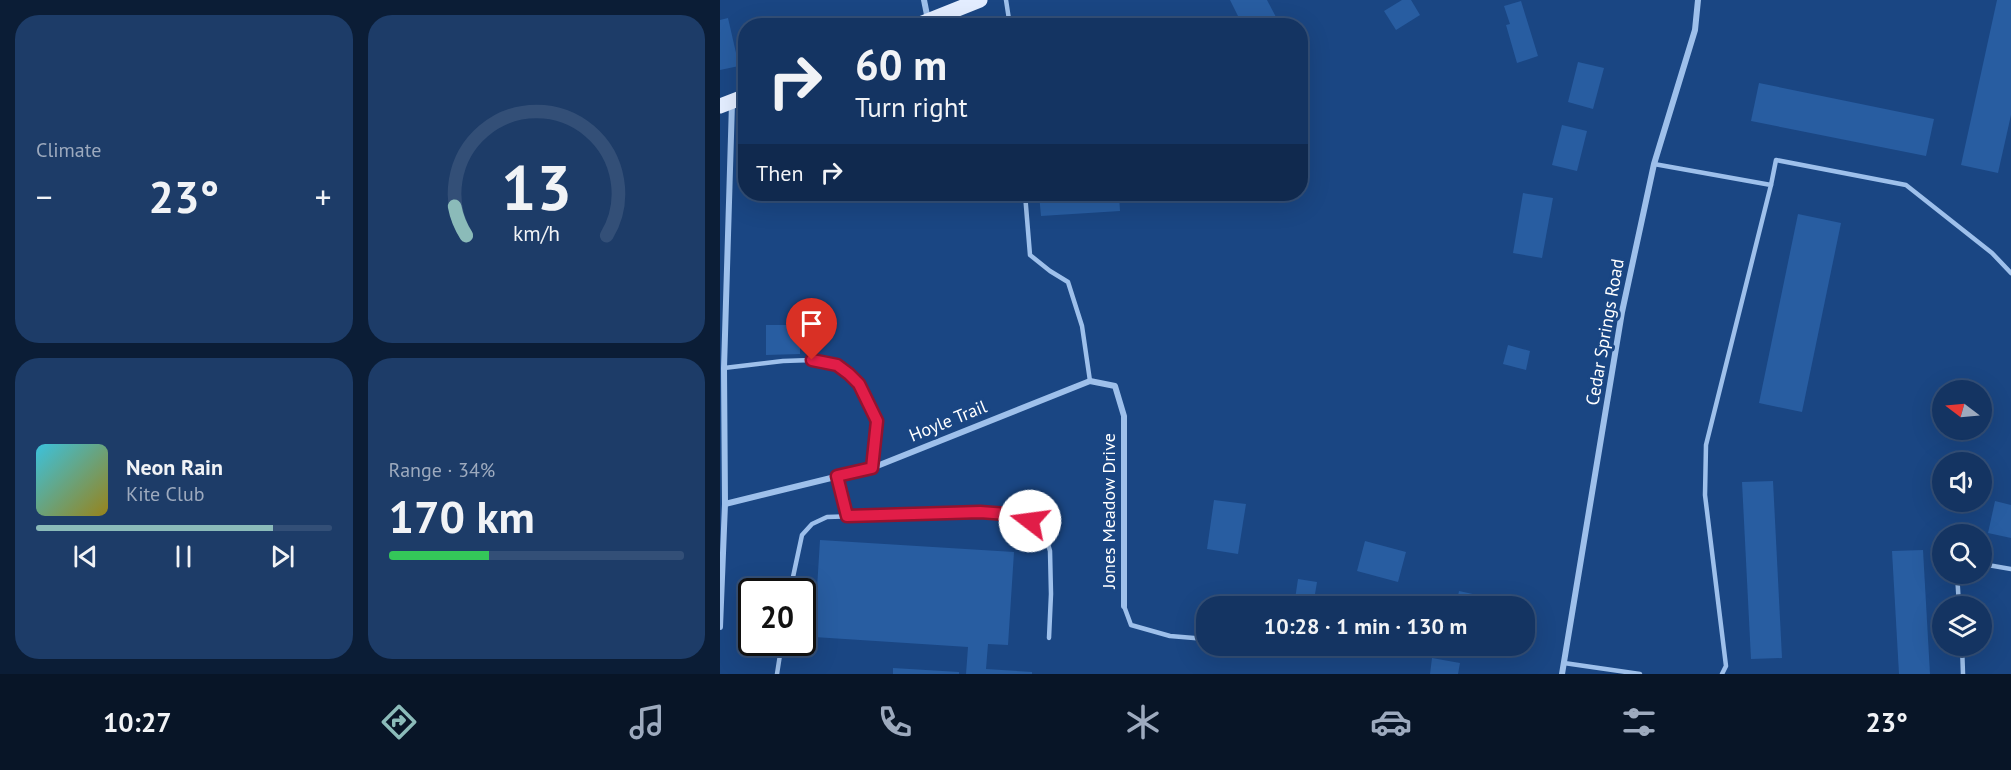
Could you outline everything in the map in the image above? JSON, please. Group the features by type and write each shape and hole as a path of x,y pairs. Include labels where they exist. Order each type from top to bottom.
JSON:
{"main road":[{"path":"935,18 981,0"}],"street":[{"path":"922,18 924,0"},
{"name":"Cedar Springs Road","path":"1562,674 1622,312 1654,164 1695,30 1698,0"},
{"path":"720,627 725,504 724,368 733,101"},
{"name":"Jones Meadow Drive","path":"1090,381 1115,386 1124,416 1124,606"},
{"name":"Hoyle Trail","path":"725,504 872,468 1090,381"}],"lane":[{"path":"1006,0 1009,18"},
{"path":"1722,674 1726,666 1705,495 1706,445 1776,160 1906,185 1992,253 2011,273"},
{"path":"1654,164 1771,185"},
{"path":"1026,201 1030,255 1068,282 1082,326 1090,381"},
{"path":"724,368 812,360 837,365 859,384 877,421 872,468"},
{"path":"837,476 847,516"},
{"path":"793,578 801,536 812,524 826,517 980,512 1007,514 1030,521 1044,534 1050,551 1049,638"},
{"path":"1992,566 2011,569"},
{"path":"1124,606 1131,625 1170,636 1196,638"},
{"path":"777,674 780,656"},
{"path":"1962,656 1963,674"},
{"path":"1564,663 1640,674"}],"building":[{"path":"1230,0 1267,0 1276,17 1274,18 1239,18"},
{"path":"1402,0 1411,0 1420,15 1396,30 1384,11"},
{"path":"1997,0 2011,0 2011,115 1998,173 1961,165"},
{"path":"1521,1 1538,56 1517,63 1506,25 1510,24 1504,6"},
{"path":"728,18 738,66 720,70 720,20"},
{"path":"1578,62 1604,68 1593,109 1568,102"},
{"path":"1759,83 1934,119 1926,156 1751,121"},
{"path":"1562,125 1587,131 1577,171 1552,165"},
{"path":"1523,193 1553,198 1542,258 1513,253"},
{"path":"1040,201 1119,201 1120,211 1041,216"},
{"path":"1798,214 1841,223 1802,412 1759,403"},
{"path":"766,325 800,325 800,354 766,355"},
{"path":"1508,345 1530,351 1526,370 1503,364"},
{"path":"1773,481 1782,658 1751,659 1742,482"},
{"path":"1214,500 1246,504 1238,554 1207,549"},
{"path":"1995,501 2011,505 2011,538 1992,534 1992,524 1990,524"},
{"path":"820,540 1014,552 1008,645 988,644 986,669 1032,672 1032,674 966,674 968,647 816,637"},
{"path":"1365,541 1406,552 1398,582 1357,571"},
{"path":"1923,550 1930,674 1899,674 1892,551"},
{"path":"1298,579 1317,582 1315,596 1295,596"},
{"path":"1459,591 1482,596 1458,596"},
{"path":"1432,658 1460,663 1458,674 1430,674"},
{"path":"893,668 959,672 959,674 893,674"}],"route":[{"path":"812,360 837,365 849,374 859,384 877,421 872,468 837,476 847,516 980,512 1007,514 1030,521"}]}
